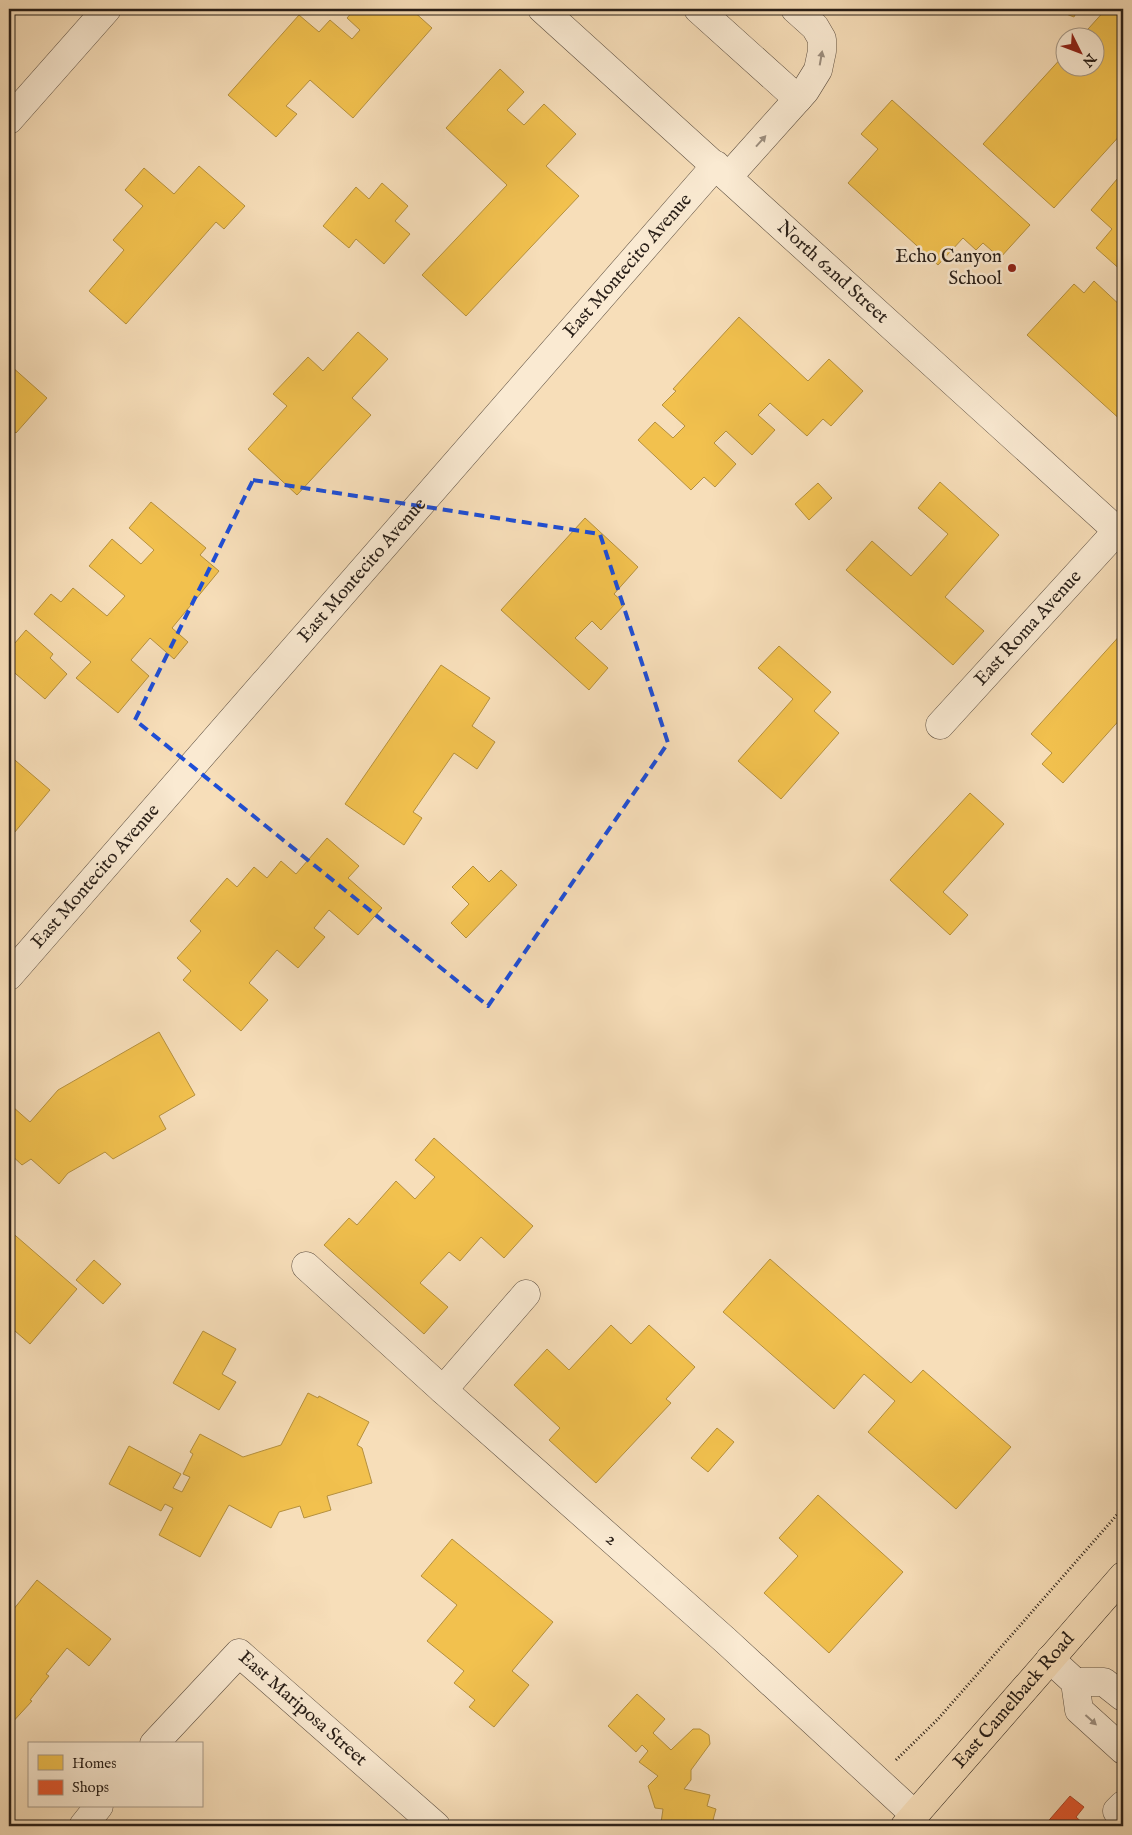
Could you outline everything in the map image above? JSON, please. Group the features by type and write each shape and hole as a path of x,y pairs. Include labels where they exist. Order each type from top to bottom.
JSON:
{"main road":[{"name":"East Camelback Road","path":"910,1821 1123,1576"}],"street":[{"path":"9,120 107,9"},
{"name":"North 62nd Street","path":"542,9 1120,534"},
{"path":"698,9 798,99"},
{"name":"East Montecito Avenue","path":"9,976 722,171 798,99 814,80 822,51 822,39 815,27 795,9"},
{"name":"East Roma Avenue","path":"940,725 1120,534"},
{"name":"2","path":"306,1266 725,1640 910,1821"},
{"path":"443,1390 526,1294"},
{"name":"East Mariposa Street","path":"156,1742 238,1653 436,1826"},
{"path":"1050,1660 1075,1682 1079,1710 1123,1750"},
{"path":"1075,1682 1104,1682 1123,1697"},
{"path":"83,1826 97,1808"}],"path":[{"path":"890,1765 938,1718 1123,1508"}],"highlighted area":[{"path":"253,480 600,534 668,743 488,1006 135,720"}],"building: Homes":[{"path":"355,9 411,9 432,28 353,118 310,80 286,106 297,114 276,137 228,95 299,15 319,32 330,20 352,39 360,30 347,18"},
{"path":"1053,9 1078,9 1074,17"},
{"path":"1106,9 1123,9 1123,132 1054,208 983,144 1054,66 1054,78 1104,78 1104,28 1089,28"},
{"path":"500,69 524,92 507,110 524,125 544,104 576,134 546,166 579,196 466,316 422,275 507,185 446,128"},
{"path":"892,100 1030,225 1000,258 983,243 976,250 963,238 938,265 848,183 878,149 861,134"},
{"path":"199,166 245,206 224,229 216,222 126,324 89,291 124,250 113,240 143,206 125,190 144,168 174,194"},
{"path":"1123,172 1123,272 1096,248 1112,229 1091,210"},
{"path":"382,183 408,206 395,221 410,234 384,264 356,239 349,248 323,226 356,187 369,199"},
{"path":"1094,281 1123,308 1123,422 1027,335 1074,284 1084,293"},
{"path":"739,317 808,381 829,359 863,391 831,426 823,419 807,436 770,403 758,415 775,430 752,455 726,431 714,443 736,464 715,487 704,477 691,490 638,440 655,422 673,438 685,426 662,405 676,391 673,389"},
{"path":"358,332 388,359 352,398 371,415 297,495 248,449 287,406 273,394 308,357 323,371"},
{"path":"11,366 47,398 16,433 9,427"},
{"path":"940,482 999,535 945,597 984,631 953,665 846,570 872,541 911,576 948,534 918,508"},
{"path":"818,483 832,498 809,520 795,504"},
{"path":"151,502 206,548 200,555 219,571 172,628 188,642 174,659 150,638 131,660 149,676 118,713 76,678 91,662 34,614 51,594 61,602 73,588 107,616 125,596 89,566 112,539 141,564 154,550 129,528"},
{"path":"585,518 638,567 614,594 625,604 601,630 592,621 575,638 608,668 589,690 501,610"},
{"path":"26,630 53,654 50,658 67,674 45,699 9,668 9,650"},
{"path":"1123,632 1123,716 1063,783 1042,764 1052,753 1031,734"},
{"path":"779,646 831,692 814,711 839,733 781,799 738,761 793,699 758,668"},
{"path":"441,665 490,698 472,726 495,742 477,769 454,753 413,812 422,818 404,845 345,804"},
{"path":"9,755 50,790 9,839"},
{"path":"970,793 1004,824 943,892 968,915 950,935 890,880"},
{"path":"327,838 359,866 348,878 382,908 358,935 329,910 314,928 325,937 298,968 277,950 249,983 268,1000 241,1031 183,980 191,971 177,958 201,931 190,921 227,878 237,887 254,867 267,878 281,861 296,874"},
{"path":"473,866 489,882 501,870 517,885 466,938 451,923 469,904 452,887"},
{"path":"159,1032 195,1095 159,1116 166,1129 113,1159 105,1152 68,1173 59,1184 31,1159 22,1165 9,1153 9,1111 13,1107 30,1122 58,1090"},
{"path":"434,1138 533,1226 504,1258 481,1237 460,1261 449,1252 420,1283 448,1307 424,1334 324,1245 349,1218 357,1225 396,1181 415,1199 435,1177 415,1160"},
{"path":"9,1230 77,1289 30,1344 15,1331 9,1339"},
{"path":"770,1259 911,1383 923,1370 1011,1447 956,1509 868,1432 895,1401 864,1374 834,1409 723,1312"},
{"path":"94,1260 121,1284 103,1304 76,1280"},
{"path":"611,1325 631,1344 649,1325 695,1367 666,1399 671,1403 596,1483 549,1440 560,1428 514,1385 547,1349 569,1370"},
{"path":"203,1331 236,1349 222,1374 236,1382 219,1410 173,1383"},
{"path":"308,1393 318,1398 319,1396 369,1422 357,1445 362,1448 372,1483 327,1496 331,1510 304,1518 300,1506 279,1512 271,1528 229,1505 200,1557 159,1535 173,1508 165,1504 161,1511 109,1484 129,1446 181,1474 173,1488 182,1492 190,1477 183,1474 193,1454 190,1452 200,1434 243,1457 281,1445"},
{"path":"717,1428 734,1442 708,1472 691,1458"},
{"path":"818,1495 903,1572 829,1653 764,1593 798,1556 779,1538"},
{"path":"452,1539 553,1622 512,1671 529,1685 494,1727 469,1707 475,1700 454,1683 464,1671 427,1641 457,1605 421,1576"},
{"path":"37,1580 111,1639 89,1666 67,1648 46,1674 49,1676 30,1700 32,1701 9,1726 9,1615"},
{"path":"637,1694 665,1719 653,1733 671,1750 693,1729 700,1729 709,1735 710,1744 691,1770 691,1780 684,1789 710,1795 707,1806 716,1809 713,1820 729,1824 728,1826 648,1826 649,1821 661,1823 663,1809 655,1808 648,1786 658,1776 639,1762 648,1751 642,1745 636,1752 608,1726"}],"building: Shops":[{"path":"1070,1796 1084,1807 1076,1817 1086,1826 1044,1826"}],"place":[{"name":"Echo Canyon School","path":"1012,268"}]}
